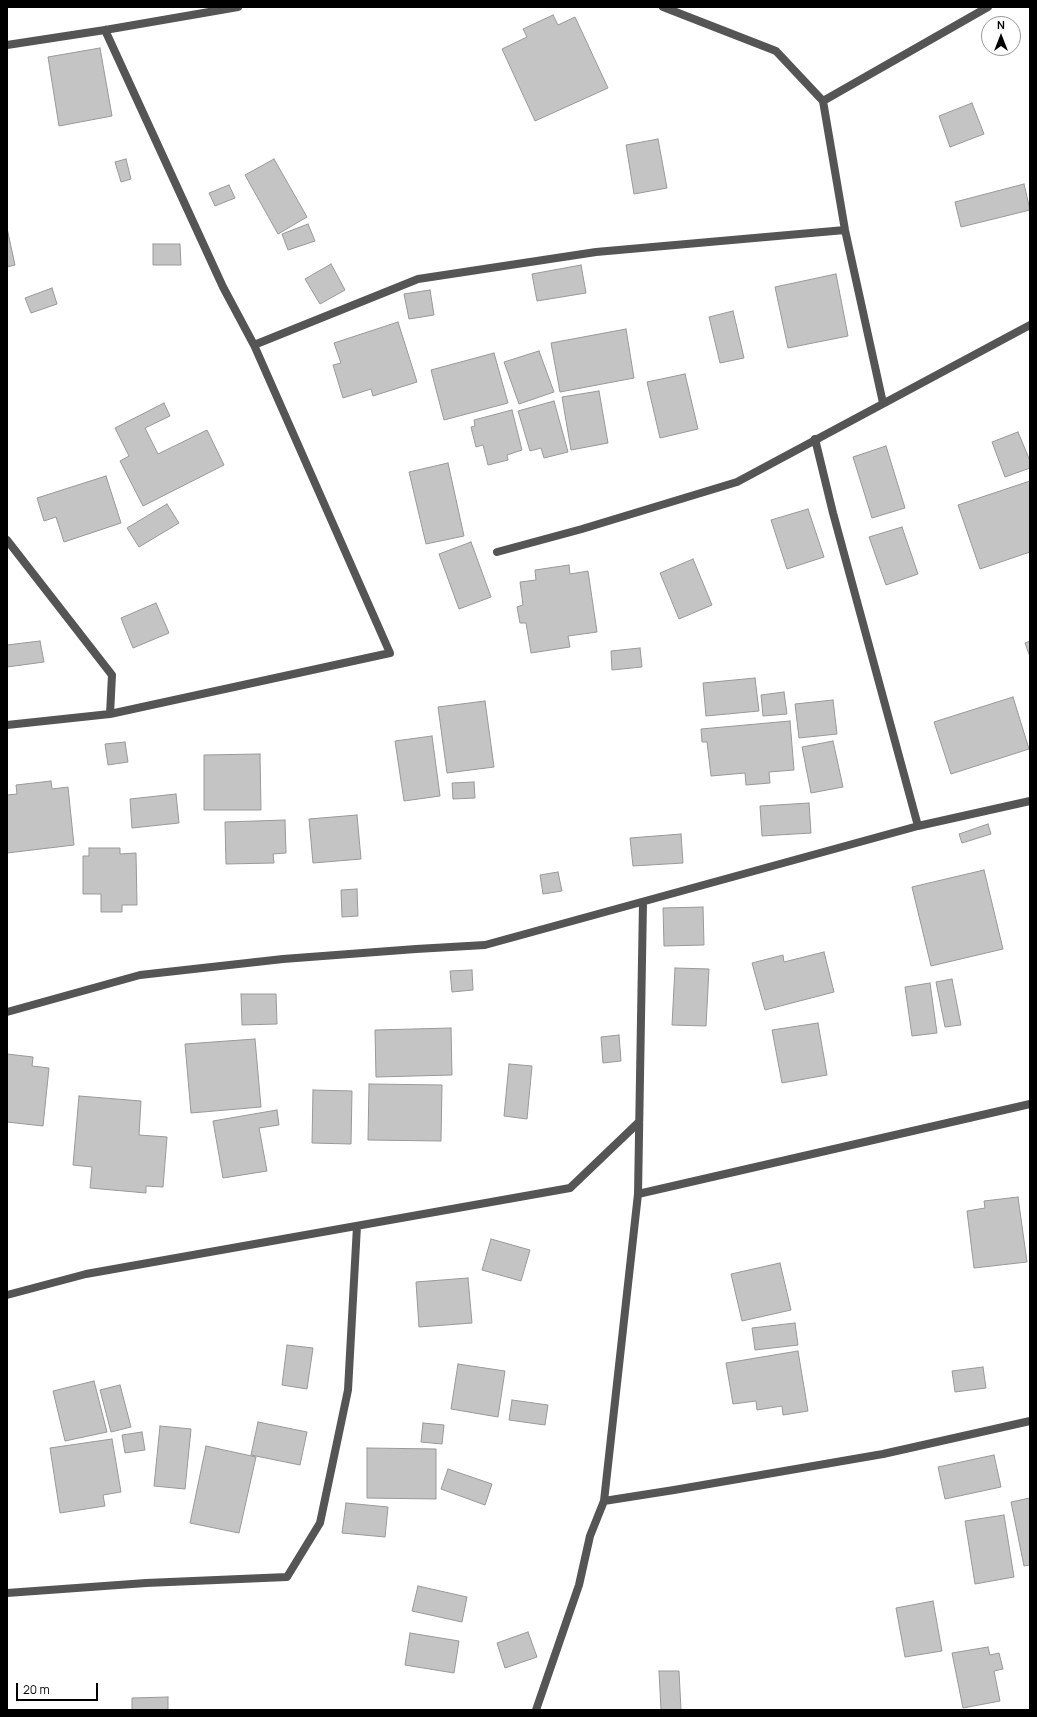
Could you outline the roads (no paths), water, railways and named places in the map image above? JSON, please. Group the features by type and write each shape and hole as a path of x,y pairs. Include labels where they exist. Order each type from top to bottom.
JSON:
{"street":[{"path":"7,45 238,7"},
{"path":"663,7 776,51 823,101 845,230 883,403"},
{"path":"823,101 988,7"},
{"path":"7,724 110,714 390,653 254,345 223,287 105,30"},
{"path":"254,345 418,278 596,252 845,230"},
{"path":"497,552 582,529 737,482 1030,325"},
{"path":"815,439 833,513 918,826"},
{"path":"7,540 112,675 110,714"},
{"path":"7,1012 140,975 291,959 416,948 485,945 918,826 1030,801"},
{"path":"536,1710 579,1585 590,1536 604,1501 638,1194 643,902"},
{"path":"638,1194 1030,1104"},
{"path":"7,1295 86,1274 570,1188 639,1122"},
{"path":"7,1594 146,1583 288,1577 320,1522 348,1390 357,1226"},
{"path":"604,1501 883,1454 1030,1421"}]}
